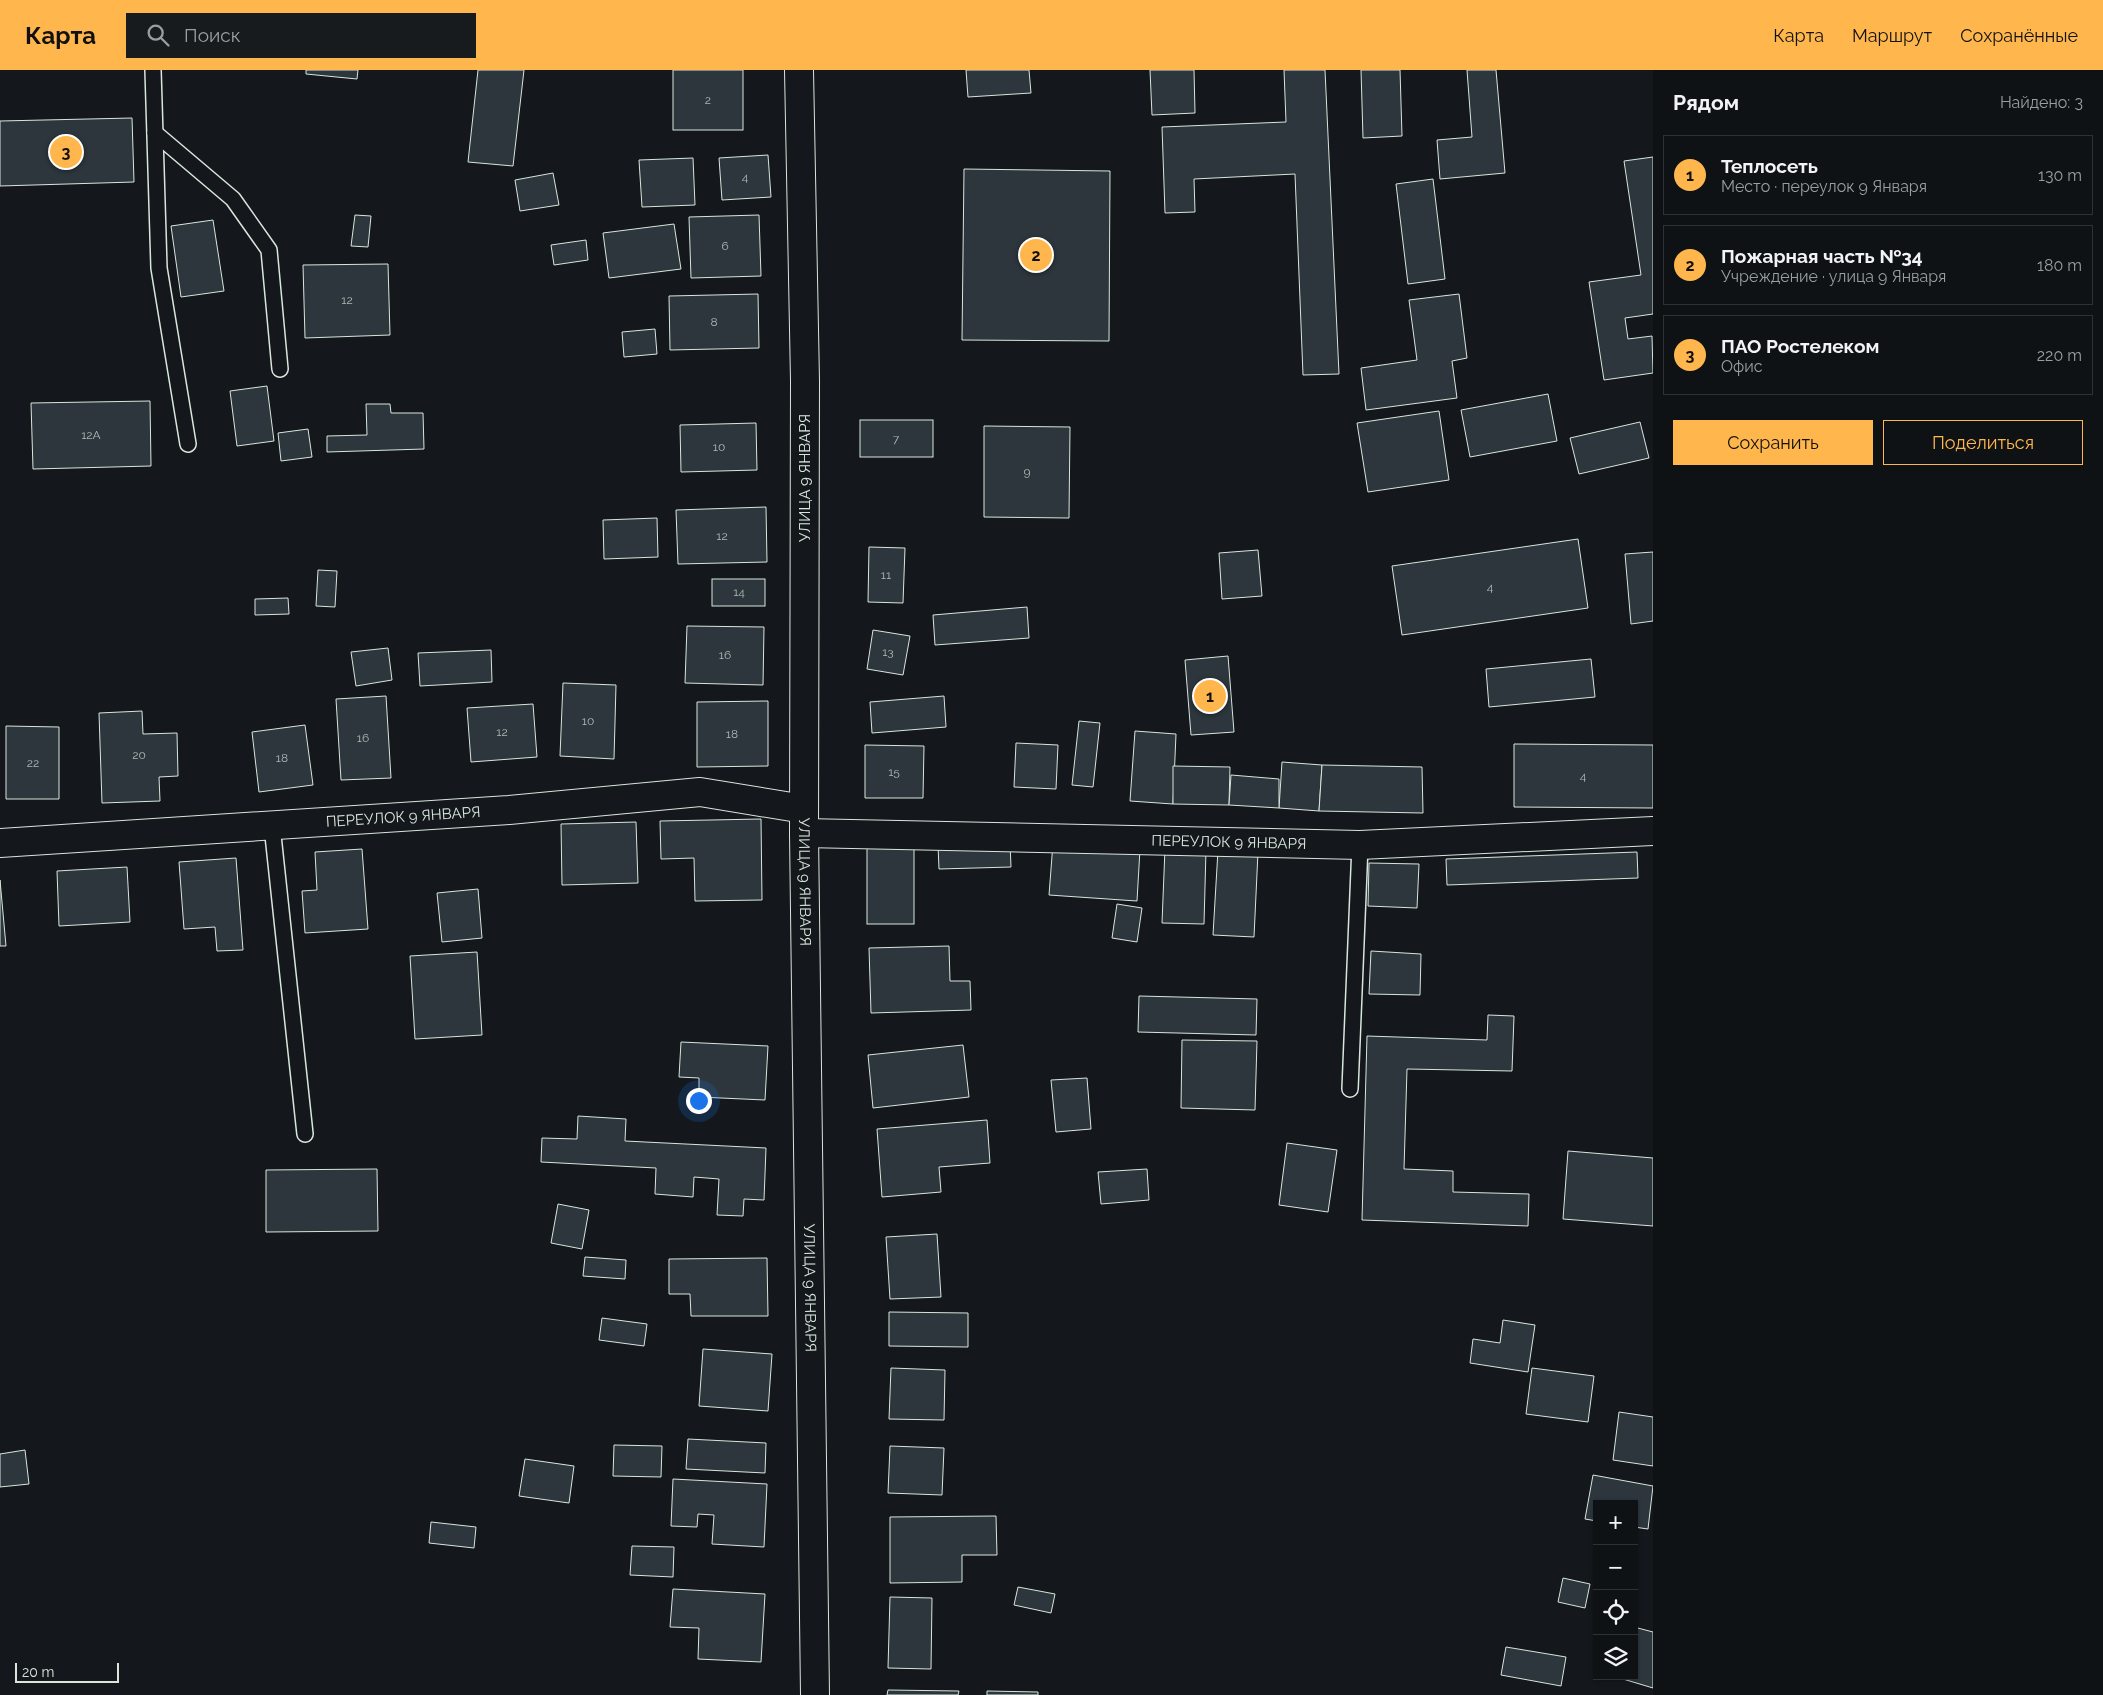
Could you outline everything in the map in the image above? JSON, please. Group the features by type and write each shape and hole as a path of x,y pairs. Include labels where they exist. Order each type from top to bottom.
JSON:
{"street":[{"name":"УЛИЦА 9 ЯНВАРЯ","path":"799,70 805,381 804,821 815,1695"},
{"name":"ПЕРЕУЛОК 9 ЯНВАРЯ","path":"0,843 509,810 700,792 804,821 1360,845 1653,831"}],"lane":[{"path":"153,70 159,268 188,444"},
{"path":"155,133 232,199 269,250 280,369"},
{"path":"272,826 305,1134"},
{"path":"1350,1089 1360,845"}],"building":[{"path":"306,70 358,70 357,79 306,74"},
{"path":"478,70 524,70 513,166 468,162"},
{"path":"673,70 743,70 743,130 673,130"},
{"path":"966,70 1029,70 1031,93 968,97"},
{"path":"1150,70 1194,70 1195,113 1152,115"},
{"path":"1284,70 1325,70 1339,374 1303,375 1295,174 1194,179 1195,212 1165,213 1162,127 1286,122"},
{"path":"1361,70 1400,70 1402,136 1363,138"},
{"path":"1467,70 1496,70 1505,173 1440,179 1437,140 1472,137"},
{"path":"132,118 134,182 0,186 0,121"},
{"path":"768,155 771,197 722,200 719,158"},
{"path":"1653,157 1653,314 1625,318 1628,339 1652,336 1653,373 1604,380 1589,282 1641,275 1624,161"},
{"path":"693,158 695,205 642,207 639,160"},
{"path":"964,169 1110,171 1109,341 962,340"},
{"path":"553,173 559,205 520,211 515,180"},
{"path":"1433,179 1445,279 1408,284 1396,184"},
{"path":"355,215 371,216 368,247 351,246"},
{"path":"759,215 761,276 691,278 689,217"},
{"path":"213,220 224,291 181,297 171,226"},
{"path":"674,224 681,269 609,278 603,233"},
{"path":"586,240 588,260 554,265 551,245"},
{"path":"388,264 390,335 305,338 303,265"},
{"path":"758,294 759,348 670,350 669,296"},
{"path":"1459,294 1467,358 1452,361 1457,398 1366,410 1361,368 1417,360 1409,300"},
{"path":"655,329 657,354 624,357 622,332"},
{"path":"267,386 274,441 237,446 230,391"},
{"path":"1548,394 1557,441 1470,457 1461,410"},
{"path":"150,401 151,466 33,469 31,403"},
{"path":"366,404 390,404 391,413 423,413 424,449 327,452 327,436 367,435"},
{"path":"1439,411 1449,480 1368,492 1357,423"},
{"path":"860,420 933,420 933,457 860,457"},
{"path":"1640,422 1649,458 1579,474 1570,438"},
{"path":"756,423 757,470 681,472 680,425"},
{"path":"984,426 1070,427 1069,518 984,517"},
{"path":"308,429 312,457 281,461 278,433"},
{"path":"766,507 767,562 678,564 676,510"},
{"path":"657,518 658,557 604,559 603,520"},
{"path":"1578,539 1588,608 1402,635 1392,566"},
{"path":"869,547 905,548 903,603 868,602"},
{"path":"1258,550 1262,596 1222,599 1219,553"},
{"path":"1653,552 1653,621 1631,624 1625,554"},
{"path":"318,570 337,571 335,607 316,606"},
{"path":"712,579 765,579 765,606 712,606"},
{"path":"288,598 289,614 255,615 255,599"},
{"path":"1027,607 1029,638 935,645 933,615"},
{"path":"687,626 764,627 763,685 685,683"},
{"path":"873,630 910,636 903,675 867,669"},
{"path":"388,648 392,680 356,686 351,652"},
{"path":"491,650 492,682 420,686 418,653"},
{"path":"1228,656 1234,732 1191,735 1185,660"},
{"path":"1591,659 1595,697 1489,707 1486,669"},
{"path":"563,683 616,685 614,759 560,756"},
{"path":"386,696 391,778 341,780 336,699"},
{"path":"944,696 946,727 872,733 870,702"},
{"path":"768,701 768,766 697,767 697,702"},
{"path":"533,704 537,757 471,762 467,708"},
{"path":"142,711 143,734 177,733 178,776 159,777 160,801 102,803 99,713"},
{"path":"1079,721 1100,723 1093,787 1072,785"},
{"path":"305,725 313,785 259,792 252,732"},
{"path":"6,726 59,727 59,799 6,799"},
{"path":"1135,731 1176,734 1173,804 1130,801"},
{"path":"1016,743 1058,745 1056,789 1014,787"},
{"path":"1514,744 1653,745 1653,808 1514,807"},
{"path":"865,745 924,746 923,798 865,798"},
{"path":"1282,762 1322,765 1319,811 1279,808"},
{"path":"1322,765 1422,767 1423,813 1319,811"},
{"path":"1173,766 1230,767 1229,805 1173,804"},
{"path":"1231,775 1279,779 1279,808 1229,805"},
{"path":"761,819 762,900 695,901 694,858 661,859 660,821"},
{"path":"636,822 638,883 562,885 561,824"},
{"path":"867,841 914,841 914,924 867,924"},
{"path":"1010,843 1011,867 939,869 938,845"},
{"path":"1053,843 1140,849 1137,901 1049,895"},
{"path":"1165,848 1206,850 1204,924 1162,923"},
{"path":"362,849 368,929 305,933 302,891 317,890 315,852"},
{"path":"1218,850 1258,852 1254,937 1213,935"},
{"path":"1637,852 1638,878 1447,885 1446,859"},
{"path":"236,858 243,950 217,951 215,927 184,929 179,862"},
{"path":"1369,863 1419,864 1417,908 1368,906"},
{"path":"127,867 130,922 59,926 57,871"},
{"path":"0,880 6,946 0,946"},
{"path":"478,889 482,938 442,942 437,893"},
{"path":"1117,904 1142,908 1137,942 1112,938"},
{"path":"949,946 950,981 970,981 971,1010 871,1013 869,948"},
{"path":"1371,951 1421,954 1420,995 1369,994"},
{"path":"477,952 482,1035 415,1039 410,956"},
{"path":"1139,996 1257,999 1256,1035 1138,1032"},
{"path":"1488,1015 1514,1016 1512,1071 1407,1069 1404,1169 1453,1171 1453,1192 1529,1194 1528,1226 1362,1220 1367,1036 1487,1040"},
{"path":"1182,1040 1257,1041 1255,1110 1181,1108"},
{"path":"681,1042 768,1046 765,1100 699,1097 699,1078 679,1077"},
{"path":"963,1045 969,1097 873,1108 868,1055"},
{"path":"1087,1078 1091,1129 1056,1132 1051,1080"},
{"path":"578,1116 626,1119 625,1141 766,1148 764,1200 744,1199 743,1216 717,1215 719,1179 694,1177 693,1197 655,1194 656,1168 541,1162 542,1138 577,1139"},
{"path":"987,1120 990,1163 939,1167 941,1192 882,1197 877,1129"},
{"path":"1287,1143 1337,1150 1328,1212 1279,1205"},
{"path":"1568,1151 1653,1158 1653,1226 1563,1219"},
{"path":"377,1169 378,1231 266,1232 266,1170"},
{"path":"1147,1169 1149,1200 1101,1204 1098,1172"},
{"path":"558,1204 589,1210 582,1249 551,1243"},
{"path":"937,1234 941,1297 890,1299 886,1237"},
{"path":"585,1257 626,1260 625,1279 583,1276"},
{"path":"767,1258 768,1316 691,1316 690,1294 669,1294 669,1259"},
{"path":"889,1312 968,1313 968,1347 889,1346"},
{"path":"602,1318 647,1324 644,1346 599,1340"},
{"path":"1503,1320 1535,1325 1528,1372 1470,1363 1473,1339 1500,1343"},
{"path":"703,1349 772,1354 768,1411 699,1406"},
{"path":"891,1368 945,1370 944,1420 889,1419"},
{"path":"1532,1368 1594,1376 1588,1422 1526,1414"},
{"path":"1619,1412 1653,1417 1653,1466 1613,1460"},
{"path":"688,1439 766,1443 765,1473 686,1469"},
{"path":"614,1445 662,1446 661,1477 613,1476"},
{"path":"890,1446 944,1448 942,1495 888,1493"},
{"path":"25,1450 29,1484 0,1487 0,1454"},
{"path":"525,1459 574,1466 569,1503 519,1496"},
{"path":"1593,1475 1653,1486 1648,1529 1638,1528 1638,1500 1593,1500 1593,1520 1585,1519"},
{"path":"673,1479 767,1484 764,1547 712,1544 714,1515 698,1514 697,1527 671,1526"},
{"path":"996,1516 997,1555 962,1555 962,1582 890,1583 890,1517"},
{"path":"431,1522 476,1527 474,1548 429,1543"},
{"path":"632,1546 674,1547 673,1577 630,1575"},
{"path":"1563,1578 1590,1584 1585,1608 1558,1602"},
{"path":"1018,1587 1055,1594 1051,1613 1014,1605"},
{"path":"673,1589 765,1594 761,1662 698,1659 699,1628 670,1627"},
{"path":"890,1597 932,1598 931,1669 888,1668"},
{"path":"1638,1628 1653,1632 1653,1688 1626,1680 1638,1680"},
{"path":"1506,1647 1566,1657 1561,1686 1501,1675"},
{"path":"888,1690 959,1691 958,1695 887,1695"},
{"path":"987,1691 1038,1692 1038,1695 987,1695"}],"place":[{"name":"ПАО Ростелеком","path":"66,152"},
{"name":"Пожарная часть №34","path":"1036,255"},
{"name":"Теплосеть","path":"1210,696"}]}
